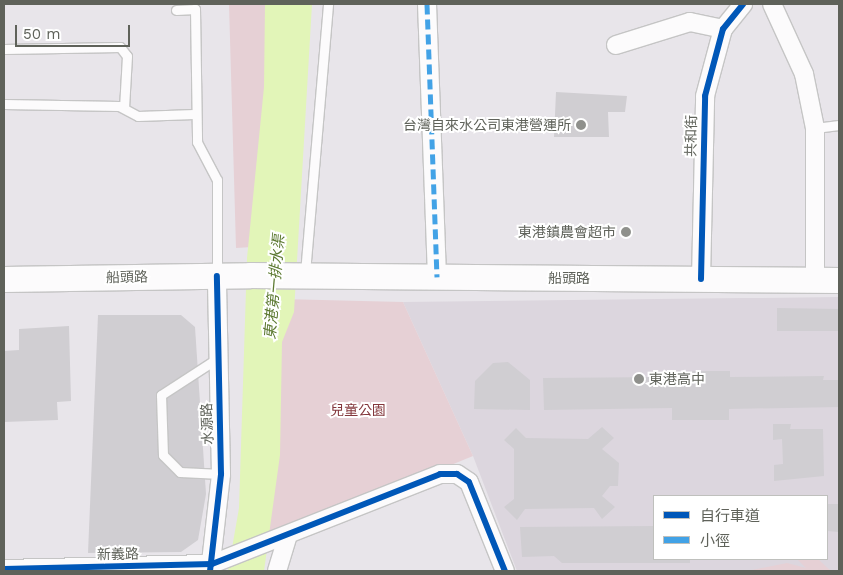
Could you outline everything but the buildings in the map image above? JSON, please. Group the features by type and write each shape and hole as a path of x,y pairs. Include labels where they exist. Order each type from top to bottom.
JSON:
{"main road":[{"name":"船頭路","path":"4,279 250,275 827,280"}],"street":[{"path":"427,4 437,277"},
{"name":"共和街","path":"701,279 705,96 724,29 743,4"},
{"path":"772,4 804,74 815,128 827,280"},
{"path":"616,46 690,22 724,29"},
{"name":"水源路","path":"211,568 221,474 217,276"},
{"path":"277,571 280,541 440,474 457,474 469,482 505,571"},
{"name":"新義路","path":"4,569 211,568 232,558 280,541"}],"lane":[{"path":"314,276 328,4"},
{"path":"176,10 194,9 194,114 197,150 217,185 217,276"},
{"path":"4,49 120,47 127,56 124,108"},
{"path":"4,104 124,108 138,116 194,114"},
{"path":"815,128 839,125"},
{"path":"218,358 161,394 163,455 180,472 221,474"}],"shaded area":[{"name":"東港高中","path":"839,297 839,571 517,571 473,456 403,302"}],"green space":[{"path":"229,4 268,4 269,103 252,247 236,248"},
{"name":"兒童公園","path":"281,299 403,302 473,456 260,543"},
{"path":"798,560 819,560 831,571 747,571 787,563 806,568"}],"water":[{"name":"東港第一排水渠","path":"265,4 312,4 294,312 282,342 280,455 264,571 228,571 239,508 247,258 264,87"}],"marked path":[{"path":"427,4 437,277"}],"cycle path":[{"path":"701,279 705,96 723,29 743,4"},
{"path":"210,571 221,474 217,276"},
{"path":"4,569 212,564 440,474 457,474 469,482 505,571"}],"place":[{"name":"台灣自來水公司東港營運所","path":"581,125"},
{"name":"東港鎮農會超市","path":"626,232"},
{"name":"東港高中","path":"639,379"}]}
